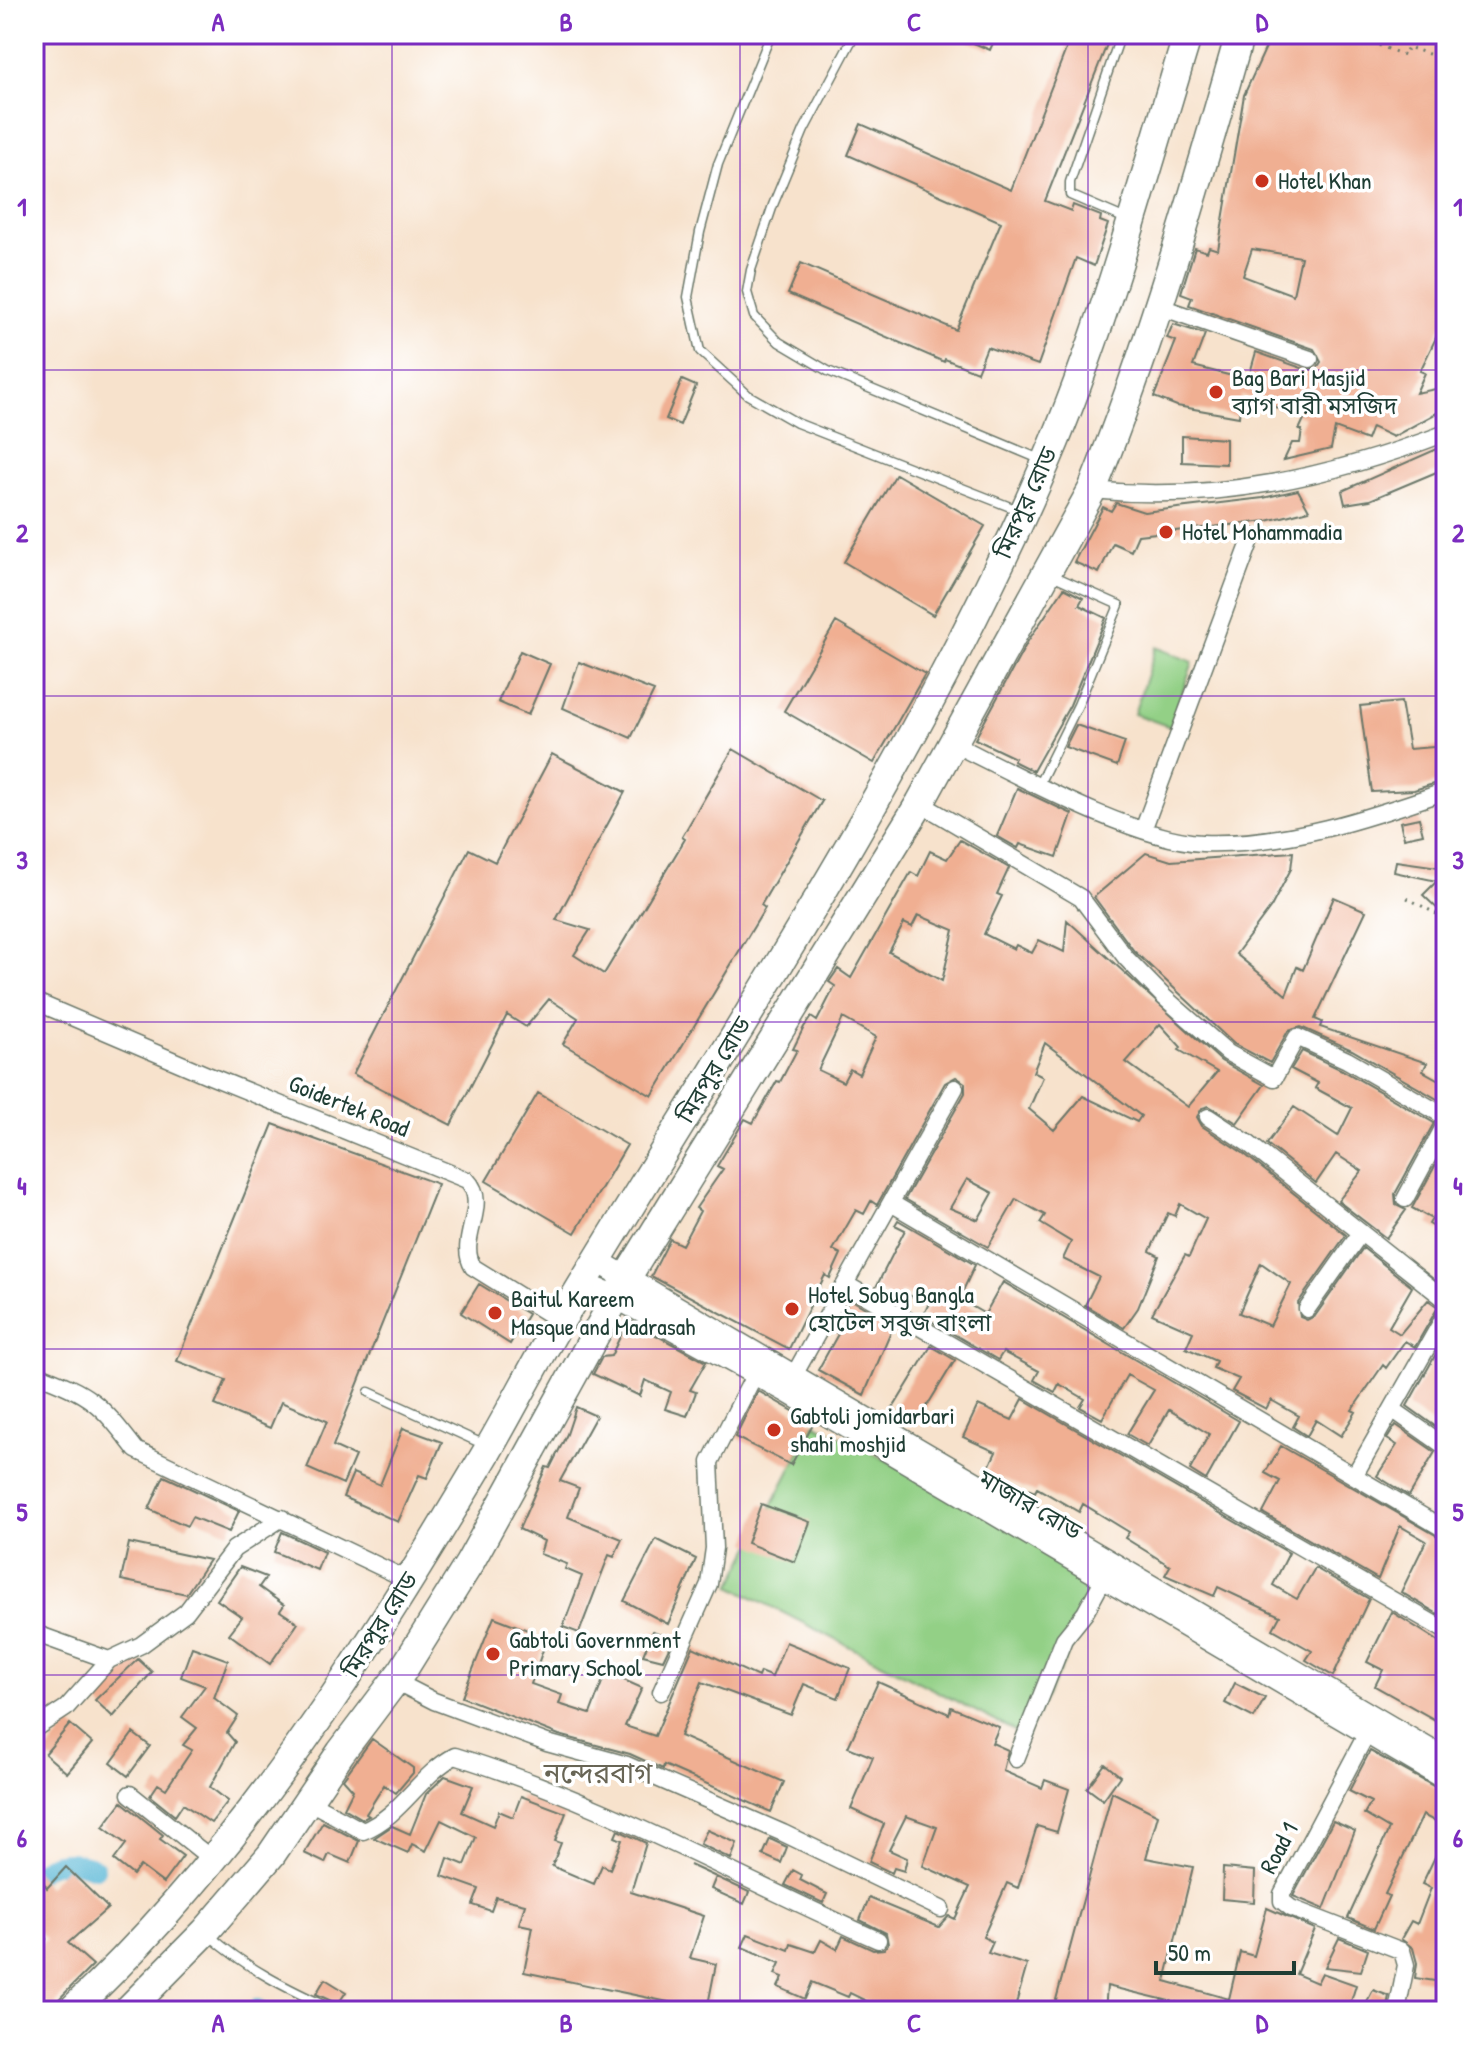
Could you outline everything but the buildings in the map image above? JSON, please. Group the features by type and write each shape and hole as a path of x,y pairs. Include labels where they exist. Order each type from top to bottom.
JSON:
{"highway":[{"name":"মিরপুর রোড","path":"71,2011 129,1956 214,1861 289,1764 371,1642 490,1447 560,1321 897,764 966,635 1046,462 1101,318 1188,34"},
{"name":"মিরপুর রোড","path":"127,2011 205,1932 271,1855 395,1681 469,1564 621,1287 954,744 1092,490 1158,306 1240,34"}],"main road":[{"name":"মাজার রোড","path":"591,1272 794,1375 1446,1760"},
{"name":"মাজার রোড","path":"621,1287 755,1374 1446,1779"}],"street":[{"path":"1158,306 1310,359"},
{"path":"1092,490 1160,495 1262,486 1374,459 1446,433"},
{"path":"1143,830 1252,537"},
{"path":"954,744 1038,786 1143,830 1200,843 1276,841 1446,791"},
{"path":"920,803 1081,898 1126,958 1164,997 1228,1053 1274,1078 1297,1037 1347,1060 1446,1120 1405,1199"},
{"name":"Goidertek Road","path":"34,1001 467,1180 477,1199 468,1250 473,1267 560,1321"},
{"path":"794,1375 955,1088"},
{"path":"1208,1117 1249,1144 1446,1300"},
{"path":"891,1203 1446,1530"},
{"path":"1307,1309 1360,1234"},
{"path":"847,1285 1446,1631"},
{"path":"1354,1476 1446,1314"},
{"path":"34,1373 84,1391 108,1414 136,1450 408,1580"},
{"path":"661,1692 709,1584 714,1548 710,1462 755,1374"},
{"path":"1392,1409 1446,1447"},
{"path":"34,1729 66,1708 109,1660 141,1645 186,1612 234,1549 282,1518"},
{"path":"1016,1759 1064,1639 1085,1613 1104,1578"},
{"path":"34,1633 109,1660"},
{"path":"395,1681 434,1701 547,1743 627,1765 783,1833 941,1909"},
{"name":"Road 1","path":"1367,1733 1282,1894 1282,1901 1291,1908 1402,1951 1406,1965 1397,2011"},
{"path":"308,1801 363,1831 378,1825 435,1766 455,1756 519,1776 589,1806 878,1940"},
{"path":"130,1794 214,1861"}],"lane":[{"path":"771,34 718,164 700,232 688,297 700,351 748,395 797,423 951,487 1023,512"},
{"path":"855,34 804,130 773,205 751,270 747,292 754,316 779,342 828,371 1046,462"},
{"path":"1121,34 1070,182 1070,195 1130,221"},
{"path":"1038,786 1078,705 1119,605 1047,573"},
{"path":"369,1392 490,1447"},
{"path":"205,1932 238,1961 270,1981 334,2010"}],"path":[{"path":"1349,34 1404,55 1408,47 1446,60"},
{"path":"1407,898 1446,919"}],"green space":[{"path":"1156,647 1193,662 1170,727 1134,714"},
{"path":"814,1423 1109,1574 1026,1737 731,1586"}],"waterway":[{"path":"34,1875 63,1862 95,1868"}],"place":[{"name":"Hotel Khan","path":"1262,181"},
{"name":"Bag Bari Masjid ব্যাগ বারী মসজিদ","path":"1216,392"},
{"name":"Hotel Mohammadia","path":"1166,532"},
{"name":"Hotel Sobug Bangla হোটেল সবুজ বাংলা","path":"792,1309"},
{"name":"Baitul Kareem Masque and Madrasah","path":"495,1313"},
{"name":"Gabtoli jomidarbari shahi moshjid","path":"774,1430"},
{"name":"Gabtoli Government Primary School","path":"493,1654"}],"district":[{"name":"নন্দেরবাগ","path":"598,1773"}]}
